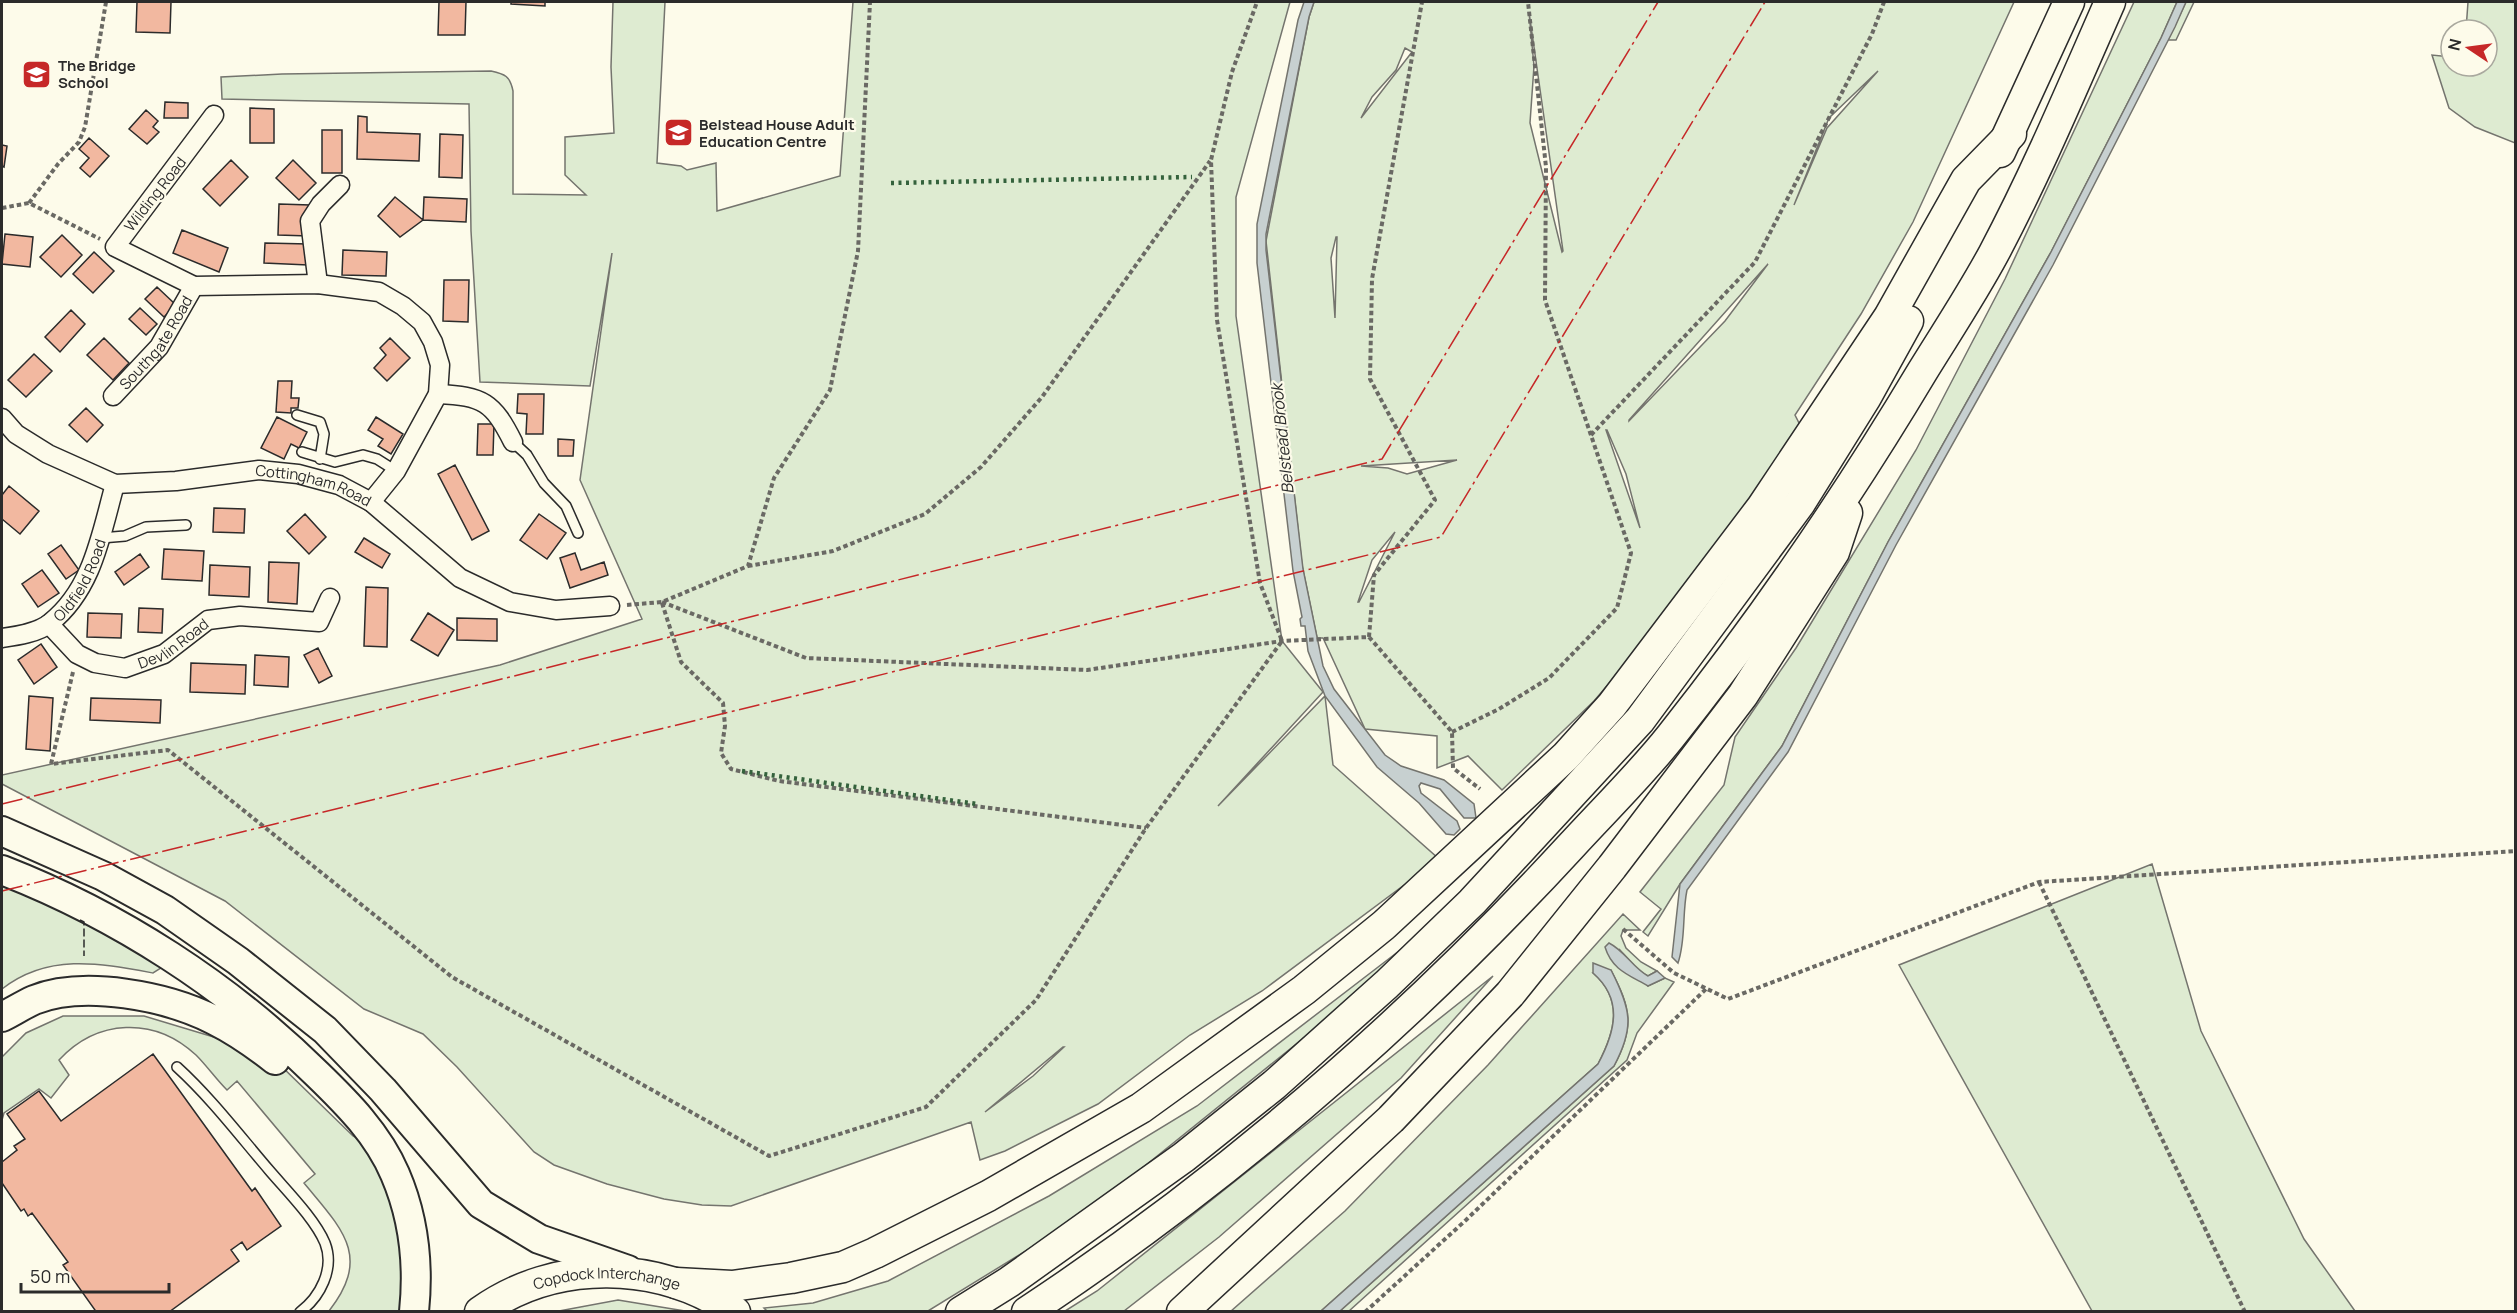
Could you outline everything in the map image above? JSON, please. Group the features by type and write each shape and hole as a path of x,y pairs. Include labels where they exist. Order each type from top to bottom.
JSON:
{"highway":[{"path":"961,1311 1009,1282 1184,1157 1274,1085 1388,984 1472,902 1640,720 1800,503 1866,397 2011,134 2069,2"},
{"path":"1027,1311 1163,1216 1293,1113 1411,1008 1522,899 1668,739 1782,588 1860,476 1993,255 2051,138 2110,2"},
{"path":"676,1283 732,1287 791,1278 843,1267 894,1244 988,1196 1141,1108 1304,990 1384,925 1550,772 1612,705 1762,507 1889,317 1966,180 2011,134"},
{"path":"1182,1311 1391,1119 1510,994 1612,867 1743,695 1834,552 1860,476"},
{"name":"Copdock Interchange","path":"480,1311 532,1283 606,1270 638,1274 676,1283 723,1303 735,1311"}],"main road":[{"path":"2,831 103,876 165,910 238,961 325,1030 383,1090 464,1186 490,1210 539,1239 638,1274"},
{"path":"2,870 62,895 133,933 220,992 297,1054 367,1126 394,1172 407,1206 417,1267 414,1311"},
{"path":"2,1017 36,1000 96,991 133,995 181,1008 212,1019 249,1040 337,1108 367,1126"}],"street":[{"name":"Wilding Road","path":"214,115 115,247 194,286 318,284 379,292 422,322 433,342 440,365 438,394 396,471 371,502"},
{"path":"318,284 310,221 321,204 340,185"},
{"name":"Southgate Road","path":"113,396 159,347 194,286"},
{"path":"438,394 467,395 488,405 501,418 513,442"},
{"name":"Cottingham Road","path":"2,418 16,434 48,454 115,484 176,481 259,470 298,474 339,485 371,502 460,578 510,602 556,610 610,606"},
{"name":"Oldfield Road","path":"2,638 19,636 49,624 78,591 98,552 115,484"},
{"name":"Devlin Road","path":"49,624 77,654 95,663 125,668 164,654 208,620 240,616 319,622 330,598"}],"lane":[{"path":"297,415 320,422 324,434 320,459"},
{"path":"513,442 527,455 544,483 566,506 578,533"},
{"path":"302,452 335,462 363,455 377,459 396,471"},
{"path":"102,538 125,536 146,527 186,525"},
{"path":"177,1067 291,1195 325,1243 328,1257 325,1282 316,1297 300,1311"}],"path":[{"path":"29,204 58,164 79,142 85,127 106,2"},
{"path":"748,566 774,478 830,390 858,250 870,2"},
{"path":"1257,2 1232,72 1210,160 1217,320 1260,583 1282,641"},
{"path":"1422,2 1372,279 1370,379 1436,500 1374,575 1370,637 1452,732 1453,768 1480,789"},
{"path":"1452,732 1499,709 1549,678 1617,608 1630,553 1545,300 1545,167 1528,2"},
{"path":"1591,435 1755,262 1872,34 1884,2"},
{"path":"610,606 662,602 748,566 833,551 925,514 981,468 1042,397 1210,160"},
{"path":"2,208 29,204 115,247"},
{"path":"662,602 806,657 1087,670 1282,641 1370,637"},
{"path":"662,602 681,662 723,703 725,726 721,753 731,769 779,782 1146,828"},
{"path":"77,654 51,764 168,750 452,977 769,1156 926,1107 1036,1000 1146,828 1282,641"},
{"path":"1623,929 1643,949 1674,973 1728,999 2039,882 2516,851"},
{"path":"2039,882 2245,1311"},
{"path":"1365,1311 1466,1221 1706,988"}],"green space":[{"path":"613,2 665,2 657,163 681,166 687,170 716,163 717,211 840,176 853,2 1290,2 1236,197 1236,316 1282,641 1323,692 1218,806 1325,696 1333,765 1439,859 1262,991 1190,1035 1098,1104 1005,1151 980,1160 971,1122 731,1206 702,1205 664,1199 607,1184 554,1165 534,1152 457,1067 423,1034 364,1009 225,901 2,784 2,775 500,665 642,619 580,480 612,253 590,386 480,382 471,231 469,104 222,99 221,77 282,74 496,72 508,79 513,91 513,194 586,195 565,175 565,137 614,133 611,67","holes":["1064,1047 1033,1076 985,1112"]},
{"path":"1314,2 2014,2 1913,222 1861,314 1795,415 1801,427 1671,611 1594,701 1502,790 1468,756 1437,768 1437,736 1365,729 1323,638 1317,638 1302,565 1266,241 1309,17","holes":["1529,12 1562,252 1530,123 1534,66","1405,48 1412,52 1361,118 1372,97 1396,70","1878,71 1827,128 1794,205 1829,118","1337,237 1335,318 1331,258","1768,264 1725,321 1629,420","1606,430 1626,474 1640,528","1457,460 1407,474 1388,468 1361,466","1395,532 1359,602 1372,560"]},
{"path":"2134,2 2177,2 2161,38 2051,252 1888,542 1782,746 1680,884 1648,936 1643,932 1661,909 1640,892 1724,785 1735,737 1796,648 1916,450 2005,279"},
{"path":"2186,2 2194,2 2176,40 2168,40"},
{"path":"2468,2 2515,2 2515,143 2475,127 2449,108 2439,78 2499,78 2499,18 2467,18"},
{"path":"2432,55 2439,56 2439,77"},
{"path":"2152,864 2201,1031 2304,1239 2355,1311 2092,1311 1899,965"},
{"path":"2,880 160,962 161,968 153,973 94,964 56,965 19,978 2,989"},
{"path":"1623,914 1640,930 1623,930 1621,936 1626,948 1641,962 1657,971 1648,976 1640,972 1619,949 1648,986 1665,978 1674,982 1637,1033 1627,1060 1349,1311 1340,1311 1614,1066 1628,1029 1626,1007 1611,970 1593,973 1603,983 1609,994 1614,1017 1609,1040 1598,1064 1321,1311 1230,1312 1345,1211 1488,1065"},
{"path":"1412,941 1357,995 1084,1215 928,1311 768,1312 764,1308 813,1303 888,1281 1049,1196 1197,1106"},
{"path":"1493,976 1401,1078 1219,1237 1124,1311 1065,1311 1097,1291"},
{"path":"63,1016 144,1016 227,1041 279,1064 353,1136 368,1144 405,1224 403,1311 329,1311 342,1292 349,1274 350,1258 340,1229 304,1183 315,1174 237,1081 227,1090 196,1055 180,1042 144,1029 108,1030 91,1036 74,1046 59,1060 69,1075 51,1098 39,1089 4,1113 2,1120 2,1057 26,1033"},
{"path":"618,1300 685,1311 559,1311"}],"water":[{"name":"Belstead Brook","path":"1304,2 1314,2 1309,17 1266,234 1303,569 1323,666 1334,689 1385,755 1401,766 1444,780 1474,804 1476,818 1464,818 1440,789 1421,783 1419,786 1421,793 1457,821 1460,829 1454,835 1446,834 1419,803 1377,767 1325,696 1308,651 1305,626 1301,626 1302,617 1293,571 1257,263 1257,224 1298,20"},
{"path":"2177,2 2186,2 2053,265 1896,545 1788,752 1687,890 1678,963 1672,957 1680,884 1782,746 1888,542 2051,252 2161,38"},
{"path":"1609,943 1648,976 1657,971 1665,978 1648,986 1628,975 1617,967 1608,955 1605,947"},
{"path":"1593,963 1611,970 1626,1007 1628,1029 1614,1066 1340,1311 1321,1311 1598,1064 1609,1040 1613,1005 1603,983 1593,973"}],"building":[{"path":"137,2 171,2 170,33 136,32"},
{"path":"439,2 466,2 465,35 438,35"},
{"path":"511,2 545,2 545,6 511,4"},
{"path":"165,102 188,103 188,118 164,118"},
{"path":"250,108 274,109 274,143 250,143"},
{"path":"146,110 158,121 153,127 159,132 147,144 129,129"},
{"path":"358,116 367,117 367,132 420,134 419,161 357,159"},
{"path":"322,130 342,130 342,173 322,173"},
{"path":"440,134 463,135 462,178 439,177"},
{"path":"89,138 109,156 90,177 80,168 89,158 79,149"},
{"path":"2,145 7,146 4,167 2,166"},
{"path":"231,160 248,177 220,206 203,189"},
{"path":"293,160 316,183 299,200 276,178"},
{"path":"395,197 423,220 400,237 378,216"},
{"path":"424,197 467,199 466,222 423,220"},
{"path":"279,204 310,205 309,236 278,235"},
{"path":"182,230 228,248 219,272 173,253"},
{"path":"5,234 33,237 30,267 2,264"},
{"path":"62,235 82,255 61,277 40,257"},
{"path":"265,243 308,244 308,265 264,263"},
{"path":"343,250 387,252 386,276 342,275"},
{"path":"94,252 114,271 93,293 73,274"},
{"path":"444,280 469,280 468,322 443,321"},
{"path":"157,287 176,305 164,317 145,299"},
{"path":"140,308 157,324 146,335 129,319"},
{"path":"71,310 85,324 60,352 45,337"},
{"path":"104,338 129,363 113,380 87,355"},
{"path":"390,338 410,358 387,381 374,368 386,355 380,348"},
{"path":"34,354 52,371 26,397 8,380"},
{"path":"278,381 292,381 291,398 299,398 298,408 291,408 291,413 276,412"},
{"path":"518,394 544,394 543,434 526,434 527,414 517,413"},
{"path":"86,408 103,425 87,442 69,425"},
{"path":"277,417 307,432 299,448 291,444 284,459 261,448"},
{"path":"376,417 403,434 391,454 378,446 383,439 368,430"},
{"path":"478,424 494,424 493,455 477,455"},
{"path":"558,439 574,440 573,456 558,456"},
{"path":"455,465 489,531 472,540 438,474"},
{"path":"9,486 39,511 20,534 2,519 2,495"},
{"path":"214,508 245,509 244,533 213,532"},
{"path":"305,514 326,537 309,554 287,531"},
{"path":"539,514 566,533 547,559 520,540"},
{"path":"364,538 390,554 382,568 355,552"},
{"path":"61,545 79,570 66,579 48,554"},
{"path":"164,549 204,551 202,581 162,579"},
{"path":"575,553 581,570 604,562 608,575 570,588 560,558"},
{"path":"140,554 149,567 124,585 115,572"},
{"path":"269,562 299,563 297,604 268,602"},
{"path":"210,565 250,567 249,597 209,595"},
{"path":"42,570 59,593 38,607 22,584"},
{"path":"366,587 388,588 387,647 364,646"},
{"path":"139,608 163,609 162,633 138,632"},
{"path":"88,613 122,614 121,638 87,637"},
{"path":"428,613 454,630 438,656 411,640"},
{"path":"457,618 497,619 497,641 457,640"},
{"path":"41,644 57,667 34,684 18,660"},
{"path":"318,648 332,676 319,683 304,655"},
{"path":"255,655 289,657 288,687 254,685"},
{"path":"191,663 246,665 245,694 190,692"},
{"path":"29,696 53,698 50,751 26,749"},
{"path":"91,698 161,700 160,723 90,720"},
{"path":"153,1054 252,1191 255,1188 281,1226 247,1250 242,1242 231,1250 239,1261 169,1312 92,1312 95,1310 63,1265 68,1262 32,1213 28,1216 24,1209 21,1211 2,1183 2,1162 17,1150 14,1146 25,1139 7,1114 39,1091 61,1121"}],"hedge":[{"path":"891,183 1192,177"},
{"path":"742,771 977,804"}],"fence":[{"path":"80,920 84,922 84,956"}],"power":[{"path":"2,804 1382,459 1658,2"},
{"path":"2,891 1441,537 1765,2"}],"place":[{"name":"The Bridge School","path":"37,74"},
{"name":"Belstead House Adult Education Centre","path":"678,133"}]}
